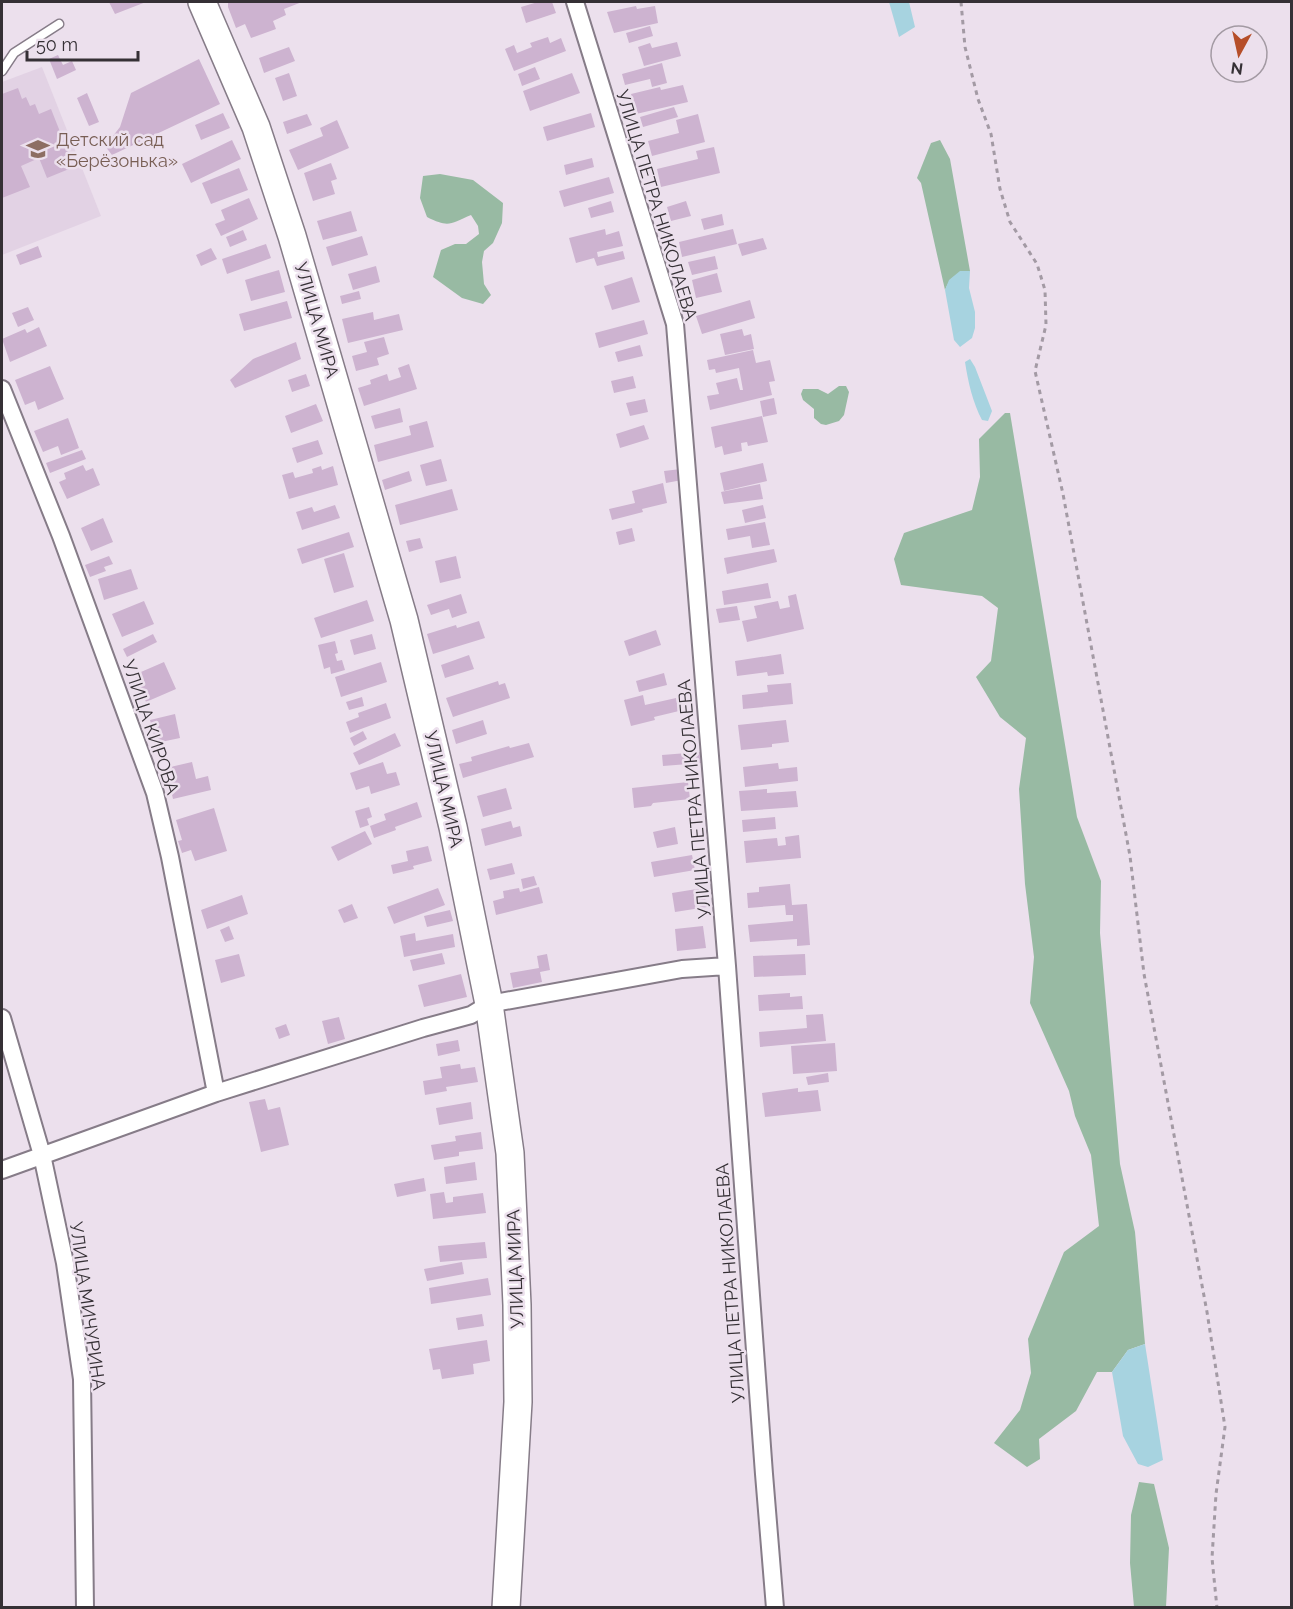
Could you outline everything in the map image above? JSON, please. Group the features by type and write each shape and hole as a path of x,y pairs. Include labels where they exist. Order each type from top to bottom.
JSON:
{"main road":[{"name":"УЛИЦА МИРА","path":"202,2 256,127 292,236 404,620 453,827 489,1004 510,1153 517,1305 518,1402 506,1608"}],"street":[{"name":"УЛИЦА ПЕТРА НИКОЛАЕВА","path":"575,2 675,324 727,966 775,1608"},
{"name":"УЛИЦА КИРОВА","path":"2,389 61,536 155,793 170,857 216,1093"},
{"path":"2,1170 216,1093 471,1015 489,1004 682,969 727,966"},
{"name":"УЛИЦА МИЧУРИНА","path":"2,1018 42,1155 65,1263 82,1378 85,1608"}],"lane":[{"path":"2,71 14,53 59,24"}],"path":[{"path":"961,2 965,47 978,99 991,134 1000,189 1010,222 1037,264 1045,290 1046,325 1035,371 1063,494 1128,844 1144,974 1207,1312 1225,1427 1216,1494 1212,1558 1217,1608"}],"shaded area":[{"name":"Детский сад «Берёзонька»","path":"42,67 101,216 2,255 2,82"}],"green space":[{"path":"940,140 950,159 970,271 954,276 945,290 921,183 917,178 931,143"},
{"path":"440,174 473,180 503,203 502,223 493,243 484,251 482,262 484,284 491,295 483,304 462,298 433,277 441,250 455,244 466,244 479,234 478,226 471,215 449,224 427,217 420,198 423,176"},
{"path":"839,386 846,386 849,392 844,415 839,421 826,425 821,424 814,418 814,409 803,400 801,394 803,389 818,389 828,394"},
{"path":"1005,413 1010,413 1077,817 1101,881 1100,933 1120,1164 1135,1232 1145,1344 1128,1350 1112,1372 1097,1372 1076,1411 1039,1439 1040,1459 1027,1467 994,1443 1020,1410 1031,1373 1028,1339 1064,1252 1099,1226 1091,1155 1075,1116 1069,1091 1030,1003 1034,957 1025,884 1019,789 1026,738 1000,717 976,677 991,661 998,608 982,596 901,585 894,559 904,533 972,510 980,477 979,439"},
{"path":"1139,1482 1154,1484 1169,1548 1166,1607 1134,1607 1130,1563 1131,1515"}],"water":[{"path":"889,2 909,2 915,27 899,37"},
{"path":"960,271 970,271 969,288 975,312 975,328 972,338 960,347 954,340 945,290 949,280"},
{"path":"970,359 992,411 988,421 982,420 971,392 965,362"},
{"path":"1145,1344 1163,1460 1148,1467 1138,1464 1123,1436 1112,1372 1128,1350"}],"building":[{"path":"109,2 146,2 115,14"},
{"path":"228,2 302,2 284,9 286,15 273,21 276,29 251,38 245,24 236,28"},
{"path":"538,2 552,2 556,13 526,23 521,7"},
{"path":"636,6 637,9 655,6 658,23 614,33 607,12"},
{"path":"650,26 653,36 629,43 626,33"},
{"path":"548,37 550,43 561,38 566,51 514,71 505,49 514,45 517,53 532,47 530,43"},
{"path":"677,42 681,56 644,66 638,47 650,43 652,48"},
{"path":"289,47 295,61 264,73 259,58"},
{"path":"58,55 63,65 72,61 76,70 57,79 49,59"},
{"path":"199,59 220,104 112,155 105,146 120,127 131,93"},
{"path":"662,63 667,83 652,87 650,79 625,85 622,74"},
{"path":"535,67 540,79 522,86 518,74"},
{"path":"289,73 297,96 283,101 275,78"},
{"path":"572,73 580,93 530,111 523,91"},
{"path":"683,85 688,102 636,114 631,94 660,87 661,90"},
{"path":"18,88 22,99 26,97 30,106 35,104 39,114 51,109 74,167 47,178 39,158 21,166 30,187 2,198 2,94"},
{"path":"87,93 99,122 89,126 77,98"},
{"path":"674,107 678,117 643,127 640,117"},
{"path":"223,113 230,128 201,140 195,125"},
{"path":"591,113 595,127 547,141 543,127"},
{"path":"307,114 312,125 287,134 283,122"},
{"path":"698,114 705,142 652,156 648,141 679,133 676,120"},
{"path":"337,120 349,148 298,170 289,150 323,136 320,128"},
{"path":"232,140 241,159 191,183 182,164"},
{"path":"714,147 720,173 661,187 657,169 698,159 696,151"},
{"path":"592,158 594,167 566,175 564,165"},
{"path":"331,163 337,179 331,181 335,194 313,201 304,173"},
{"path":"239,168 248,190 211,204 202,183"},
{"path":"609,177 614,193 564,207 559,191"},
{"path":"249,198 258,219 221,236 215,224 225,220 221,210"},
{"path":"611,201 614,212 591,218 588,208"},
{"path":"686,201 691,216 671,221 667,207"},
{"path":"351,211 357,231 323,240 317,221"},
{"path":"722,214 724,225 704,230 701,219"},
{"path":"605,229 606,235 619,231 623,246 597,252 598,257 623,251 625,259 597,266 594,258 576,263 569,238"},
{"path":"733,229 737,244 682,257 679,242"},
{"path":"243,230 247,240 230,247 226,237"},
{"path":"362,236 368,255 332,266 326,247"},
{"path":"763,238 767,249 742,256 738,244"},
{"path":"266,244 271,258 227,274 222,259"},
{"path":"38,246 42,257 20,265 16,255"},
{"path":"211,248 217,259 201,266 196,255"},
{"path":"715,256 718,269 692,275 688,262"},
{"path":"376,266 380,282 353,290 348,274"},
{"path":"279,270 285,292 251,301 245,280"},
{"path":"717,273 722,292 696,298 692,280"},
{"path":"632,277 640,302 612,310 604,286"},
{"path":"359,291 361,299 342,304 340,296"},
{"path":"750,300 755,318 702,334 696,316"},
{"path":"287,301 292,318 244,331 239,314"},
{"path":"28,307 34,320 18,327 12,313"},
{"path":"373,312 374,320 399,314 403,330 348,343 342,319"},
{"path":"644,320 648,334 599,348 595,333"},
{"path":"39,327 47,346 10,362 2,339 25,329 27,333"},
{"path":"742,329 744,336 751,334 754,349 725,355 720,334"},
{"path":"384,337 389,354 377,358 379,365 356,371 352,356 367,352 364,342"},
{"path":"296,342 301,359 235,388 230,380 253,359"},
{"path":"640,345 643,356 618,362 615,352"},
{"path":"753,350 756,363 770,360 775,381 769,382 772,395 710,410 707,396 719,394 716,383 737,378 740,390 743,390 739,368 716,373 715,369 709,370 707,360"},
{"path":"409,364 417,389 364,406 358,388 371,384 370,380 387,374 389,381 401,377 398,368"},
{"path":"50,366 64,399 38,410 35,401 25,405 15,380"},
{"path":"306,374 310,386 292,392 288,380"},
{"path":"633,376 636,388 614,393 611,381"},
{"path":"774,398 777,414 763,417 760,401"},
{"path":"645,399 648,412 630,416 626,403"},
{"path":"316,404 323,421 291,433 285,416"},
{"path":"400,408 403,422 375,429 371,416"},
{"path":"762,416 768,442 748,446 747,442 741,443 742,451 724,455 722,446 715,448 711,427"},
{"path":"68,418 79,448 61,455 58,446 43,452 34,431"},
{"path":"427,421 434,447 378,462 374,445 411,435 409,426"},
{"path":"644,425 649,439 620,448 616,434"},
{"path":"318,440 323,454 297,463 292,448"},
{"path":"82,450 86,459 50,473 46,463"},
{"path":"441,459 447,481 426,486 420,465"},
{"path":"763,463 767,481 724,491 720,473"},
{"path":"83,465 86,471 93,468 100,485 67,499 59,482 66,479 64,473"},
{"path":"321,466 322,470 333,466 338,485 289,499 282,475 293,472 295,478 313,473 312,469"},
{"path":"681,469 682,480 666,483 664,471"},
{"path":"409,471 412,481 385,490 382,480"},
{"path":"663,483 667,503 612,520 609,509 635,503 632,491"},
{"path":"760,484 763,499 724,504 721,492"},
{"path":"452,489 458,510 400,525 395,505"},
{"path":"335,505 340,518 302,530 296,512 312,507 314,512"},
{"path":"763,505 766,518 745,523 742,510"},
{"path":"103,518 113,542 91,551 81,528"},
{"path":"765,522 770,545 752,548 750,536 728,540 726,529"},
{"path":"632,528 635,541 619,545 616,532"},
{"path":"349,532 354,547 302,564 297,549"},
{"path":"420,538 423,548 409,552 406,541"},
{"path":"774,549 777,562 727,574 724,558"},
{"path":"344,553 354,587 334,593 324,559"},
{"path":"109,556 113,564 104,567 106,571 90,577 85,565"},
{"path":"456,556 461,578 440,583 435,561"},
{"path":"131,569 138,589 104,600 98,579"},
{"path":"768,583 771,598 724,605 722,591"},
{"path":"461,594 467,613 452,618 449,609 431,615 427,605"},
{"path":"796,594 804,629 747,642 742,621 757,618 754,606 778,601 780,609 790,607 788,596"},
{"path":"367,600 374,621 321,638 314,618"},
{"path":"144,601 154,624 122,637 112,614"},
{"path":"737,606 740,620 719,623 716,609"},
{"path":"479,621 485,638 433,654 427,634"},
{"path":"656,630 661,645 629,656 624,641"},
{"path":"153,634 157,642 127,657 123,649"},
{"path":"372,634 376,649 354,655 350,640"},
{"path":"335,641 337,661 342,660 345,670 331,674 330,667 324,669 318,645"},
{"path":"781,654 784,674 768,676 767,672 737,676 735,661"},
{"path":"469,655 474,669 445,678 441,665"},
{"path":"164,662 176,689 146,702 134,675"},
{"path":"381,662 387,682 341,697 335,677"},
{"path":"664,673 667,685 639,692 636,681"},
{"path":"498,681 499,685 505,683 510,698 453,717 446,698"},
{"path":"791,683 793,704 743,709 742,695 768,692 767,685"},
{"path":"643,695 645,705 676,698 679,711 631,726 624,700"},
{"path":"362,697 364,706 349,710 346,702"},
{"path":"386,703 391,718 350,733 346,722 359,717 358,713"},
{"path":"175,714 180,738 156,743 150,720"},
{"path":"483,720 487,734 456,744 452,730"},
{"path":"786,720 789,742 772,744 772,747 741,750 738,725"},
{"path":"363,731 367,739 354,746 350,738"},
{"path":"395,733 401,746 359,765 353,753"},
{"path":"529,743 534,757 463,778 459,764 472,761 471,757"},
{"path":"700,752 701,763 663,766 662,755"},
{"path":"192,762 196,779 208,776 211,790 173,799 166,768"},
{"path":"383,762 387,774 396,772 400,785 371,794 369,786 356,790 350,773"},
{"path":"778,763 779,769 797,767 798,781 745,787 743,767"},
{"path":"688,782 690,799 653,803 651,806 634,808 632,788"},
{"path":"506,788 512,809 483,817 477,796"},
{"path":"767,789 767,793 796,791 798,807 741,811 739,791"},
{"path":"417,802 422,817 374,838 370,826 386,820 384,814"},
{"path":"369,807 372,817 367,819 369,825 360,828 355,811"},
{"path":"214,808 227,851 195,861 191,850 182,853 178,841 182,840 176,820"},
{"path":"775,817 776,829 743,832 742,820"},
{"path":"511,821 513,828 520,826 522,836 485,846 481,829"},
{"path":"675,827 678,844 657,848 653,832"},
{"path":"365,831 372,844 338,861 331,847"},
{"path":"799,835 801,858 746,863 744,841 777,838 778,846 786,845 785,837"},
{"path":"428,846 432,861 413,866 414,869 393,874 391,865 408,861 406,851"},
{"path":"692,855 695,870 654,877 651,862"},
{"path":"512,863 515,874 490,880 487,869"},
{"path":"534,876 537,885 523,889 521,879"},
{"path":"790,884 792,905 807,904 810,945 797,946 797,939 750,942 748,925 793,921 793,915 786,915 785,905 748,908 747,893 759,892 759,887"},
{"path":"539,887 543,903 496,915 493,901 504,898 503,891 519,888 520,892"},
{"path":"438,888 445,905 394,924 387,907"},
{"path":"703,888 707,907 675,912 672,893"},
{"path":"242,895 248,914 207,929 201,910"},
{"path":"352,904 358,918 344,923 338,910"},
{"path":"450,910 453,921 427,927 424,916"},
{"path":"229,926 234,939 225,942 220,930"},
{"path":"703,926 706,948 677,951 675,929"},
{"path":"415,933 416,941 453,934 455,947 404,957 400,936"},
{"path":"442,953 445,964 413,971 410,960"},
{"path":"239,954 245,976 221,983 215,960"},
{"path":"547,954 550,970 540,972 542,982 513,988 510,973 539,968 537,956"},
{"path":"805,954 806,975 754,977 753,956"},
{"path":"461,974 467,997 424,1007 418,985"},
{"path":"790,993 790,997 802,996 803,1009 759,1011 758,995"},
{"path":"823,1014 826,1041 760,1047 759,1032 807,1028 806,1015"},
{"path":"339,1017 345,1039 328,1044 322,1021"},
{"path":"286,1024 290,1035 279,1039 275,1028"},
{"path":"458,1040 460,1051 438,1056 436,1044"},
{"path":"835,1043 837,1071 793,1074 791,1046"},
{"path":"460,1064 461,1069 475,1067 478,1082 446,1087 447,1091 425,1095 423,1081 442,1078 440,1067"},
{"path":"828,1073 829,1082 808,1085 806,1077"},
{"path":"798,1088 798,1092 818,1090 821,1111 765,1117 762,1093"},
{"path":"265,1099 268,1110 280,1107 289,1145 261,1152 249,1102"},
{"path":"471,1102 473,1119 439,1125 436,1108"},
{"path":"481,1132 483,1149 459,1152 459,1156 434,1160 431,1145 456,1141 455,1136"},
{"path":"475,1162 477,1180 446,1184 444,1167"},
{"path":"424,1178 426,1191 397,1197 394,1184"},
{"path":"444,1192 446,1203 453,1202 453,1197 483,1193 486,1213 433,1219 430,1194"},
{"path":"485,1242 487,1258 440,1262 438,1246"},
{"path":"462,1262 464,1274 427,1281 424,1269"},
{"path":"488,1278 491,1295 431,1304 429,1288"},
{"path":"482,1314 484,1326 458,1330 456,1318"},
{"path":"487,1340 490,1361 473,1364 474,1374 442,1379 440,1369 433,1370 429,1349"}],"place":[{"name":"Детский сад «Берёзонька»","path":"38,149"}]}
